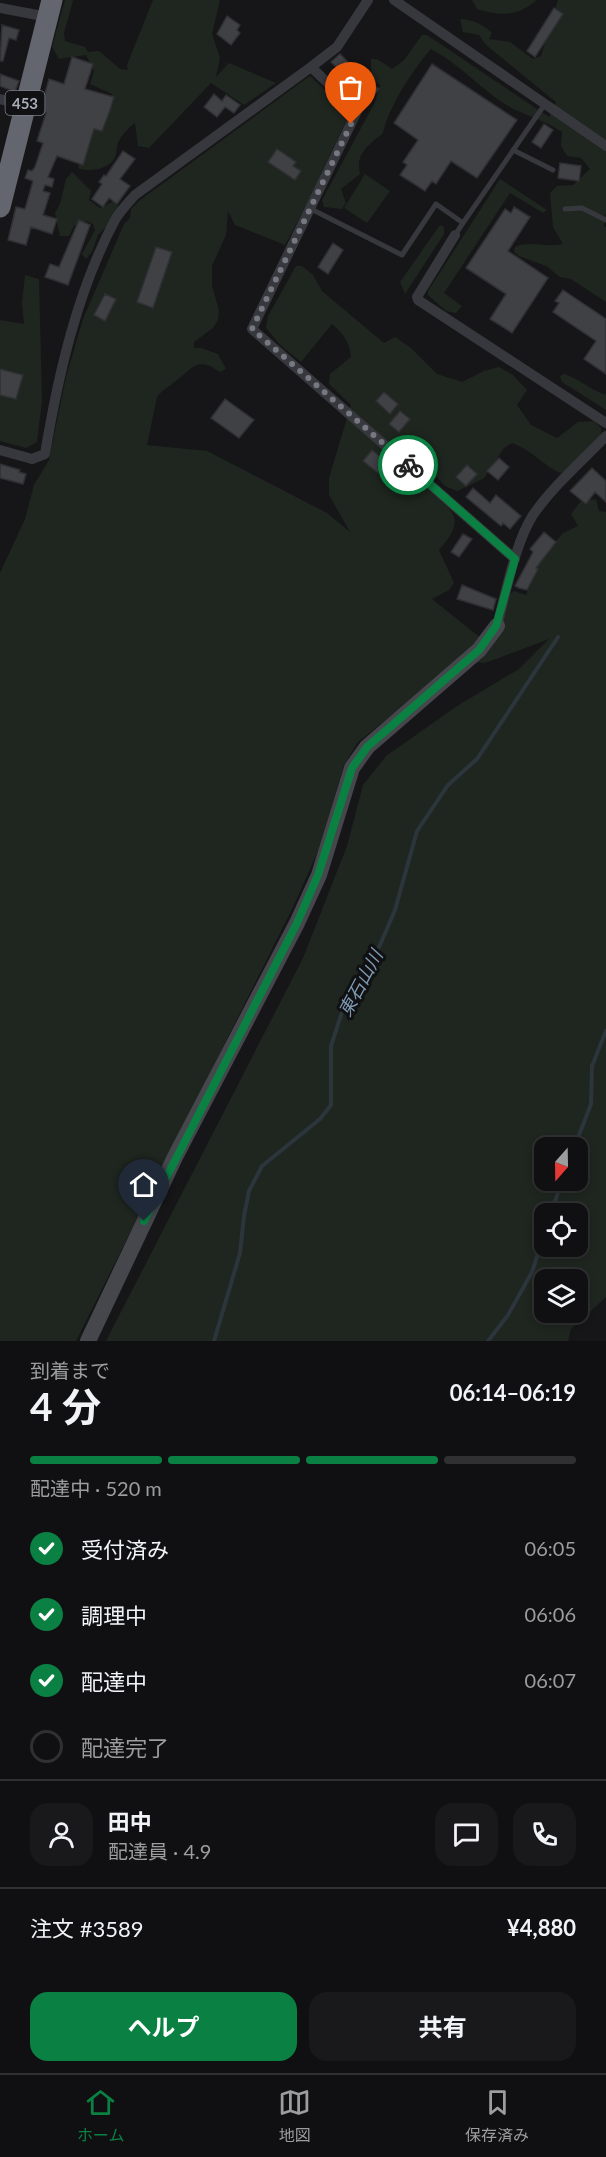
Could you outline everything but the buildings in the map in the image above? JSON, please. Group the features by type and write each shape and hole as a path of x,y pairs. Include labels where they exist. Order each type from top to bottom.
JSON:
{"highway":[{"name":"453","path":"0,207 50,9"}],"street":[{"path":"0,450 32,459 45,454 57,383 95,263 116,218 135,195 337,48 368,0"},
{"path":"394,0 606,146"},
{"path":"0,8 50,9"},
{"path":"311,67 357,111 252,329 515,559"},
{"path":"0,99 25,105"},
{"path":"455,235 417,297 418,300 606,423"},
{"path":"88,1341 176,1157 297,923 318,875 352,768 367,747 479,650 496,626 515,559 532,517 542,503 606,436"}],"lane":[{"path":"455,235 545,104"},
{"path":"513,150 554,170"},
{"path":"311,209 402,255 436,204 463,223"},
{"path":"565,209 582,208 606,220"}],"shaded area":[{"path":"65,0 73,0 64,33 65,41 85,47 88,52 99,51 120,69 128,70 127,65 153,0 220,0 212,34 220,58 216,77 229,63 276,83 244,105 211,83 149,148 138,146 135,123 121,138 114,160 110,164 94,170 78,168 112,94 90,84 94,71 86,55 59,59 52,47"},
{"path":"472,0 537,0 522,10 501,14 477,9"},
{"path":"558,0 606,0 606,212 604,226 606,227 606,302 571,279 560,277 546,266 514,252 515,247 520,245 563,244 553,227 550,193 557,186 573,185 590,169 581,158 567,156 561,146 562,132 503,103 450,61 431,49 402,89 390,112 383,133 361,155 360,174 341,189 346,203 342,209 324,207 322,200 375,102 380,85 371,77 371,59 377,59 392,69 404,60 422,35 427,35 549,117 556,102 486,45 479,35 463,32 460,19 481,25 492,33 489,39 510,42 533,59 541,56"},
{"path":"310,76 347,110 349,115 321,173 321,178 285,245 235,225 228,211 226,235 212,266 212,286 219,310 218,320 213,328 194,342 194,348 218,354 226,369 220,372 200,364 191,368 162,392 157,397 147,445 207,451 327,513 350,532 329,495 329,478 351,405 329,384 330,374 351,357 347,343 343,335 332,324 301,362 280,345 266,328 268,316 296,266 302,266 313,275 322,291 384,343 395,337 411,348 437,374 462,382 484,371 499,367 513,375 527,390 517,405 531,425 557,438 578,422 594,421 601,428 601,434 570,469 560,473 525,449 512,443 504,448 484,478 460,490 445,486 433,473 419,482 446,505 454,519 454,527 439,550 454,583 449,590 432,599 482,639 473,651 358,742 344,765 319,849 294,905 76,1341 0,1341 0,573 25,519 34,485 49,460 66,377 83,319 124,224 130,218 131,209 140,200"},
{"path":"72,172 91,191 89,200 100,208 116,200 118,208 111,222 98,235 92,252 86,259 82,254 95,230 93,224 86,221 74,226 69,236 60,236 55,213 60,204 66,179"},
{"path":"365,174 390,191 367,223 344,208"},
{"path":"500,179 547,210 543,213 510,193 444,293 462,306 456,313 446,311 428,295 428,291"},
{"path":"440,225 444,227 444,234 405,294 400,282"},
{"path":"25,275 39,279 42,401 37,442 26,448 0,441 0,395 23,375 0,369 0,320 24,324 22,302"},
{"path":"564,374 600,393 605,395 606,393 606,410 562,382 560,376"},
{"path":"596,499 599,511 606,512 606,1297 588,1313 588,1269 534,1269 534,1323 578,1323 571,1329 568,1341 106,1341 303,958 347,846 363,785 386,756 457,706 519,669 549,639 485,663 476,662 507,596 514,591 526,595 538,562 563,533 578,526 571,514 580,502"}],"waterway":[{"name":"東石山川","path":"214,1341 240,1253 249,1191 262,1166 320,1119 331,1105 331,1046 343,1009 380,945 395,910 417,831 448,785 477,759 558,637"},
{"path":"578,1137 591,1104 592,1066 606,1031"},
{"path":"555,1203 558,1191"},
{"path":"488,1341 508,1315 532,1272 537,1257"}],"way so far":[{"path":"351,124 252,329 408,465"}],"route":[{"path":"144,1221 297,923 318,875 352,768 367,747 479,650 496,626 515,559 408,465"}]}
